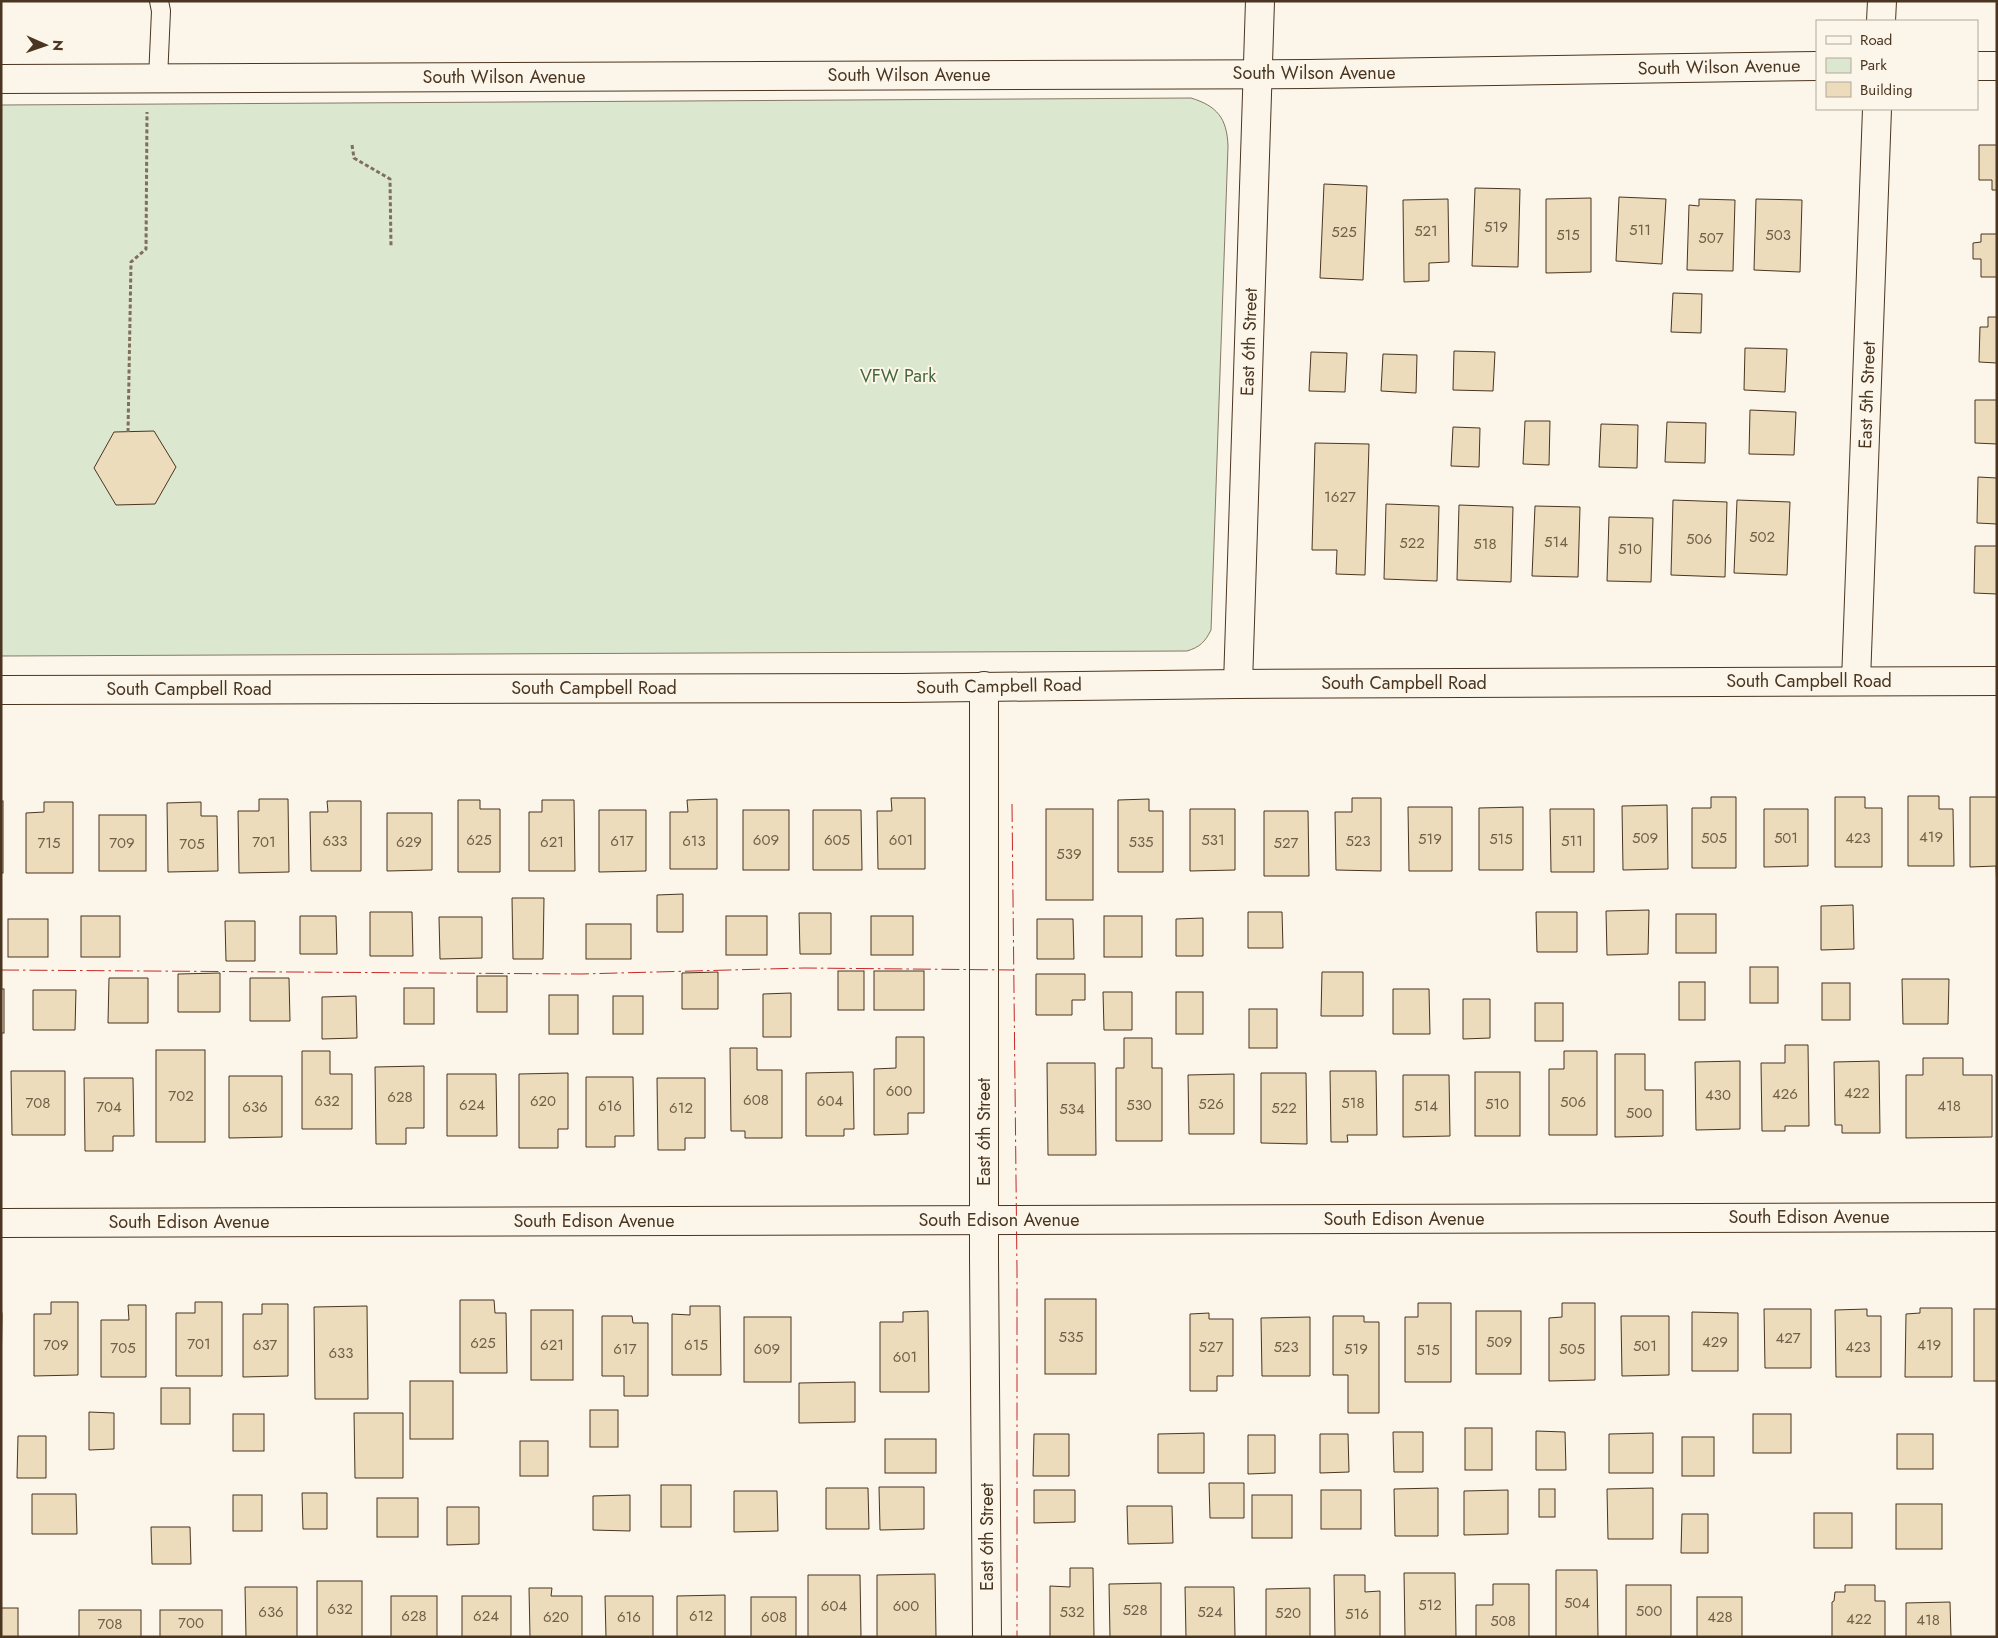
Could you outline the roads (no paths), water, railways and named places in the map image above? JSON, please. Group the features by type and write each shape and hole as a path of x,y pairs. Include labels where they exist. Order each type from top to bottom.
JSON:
{"street":[{"name":"East 6th Street","path":"1238,684 1260,1"},
{"path":"1882,1 1882,20"},
{"name":"South Wilson Avenue","path":"1,79 1258,73 1816,66"},
{"path":"1978,66 1997,66"},
{"name":"East 5th Street","path":"1856,681 1877,110"},
{"name":"South Campbell Road","path":"1,690 1997,681"},
{"name":"East 6th Street","path":"984,686 984,1220 987,1637"},
{"name":"South Edison Avenue","path":"1,1223 1997,1217"}],"lane":[{"path":"153,79 161,11 159,1"}],"park label":[{"name":"VFW Park","path":"898,376"}]}
